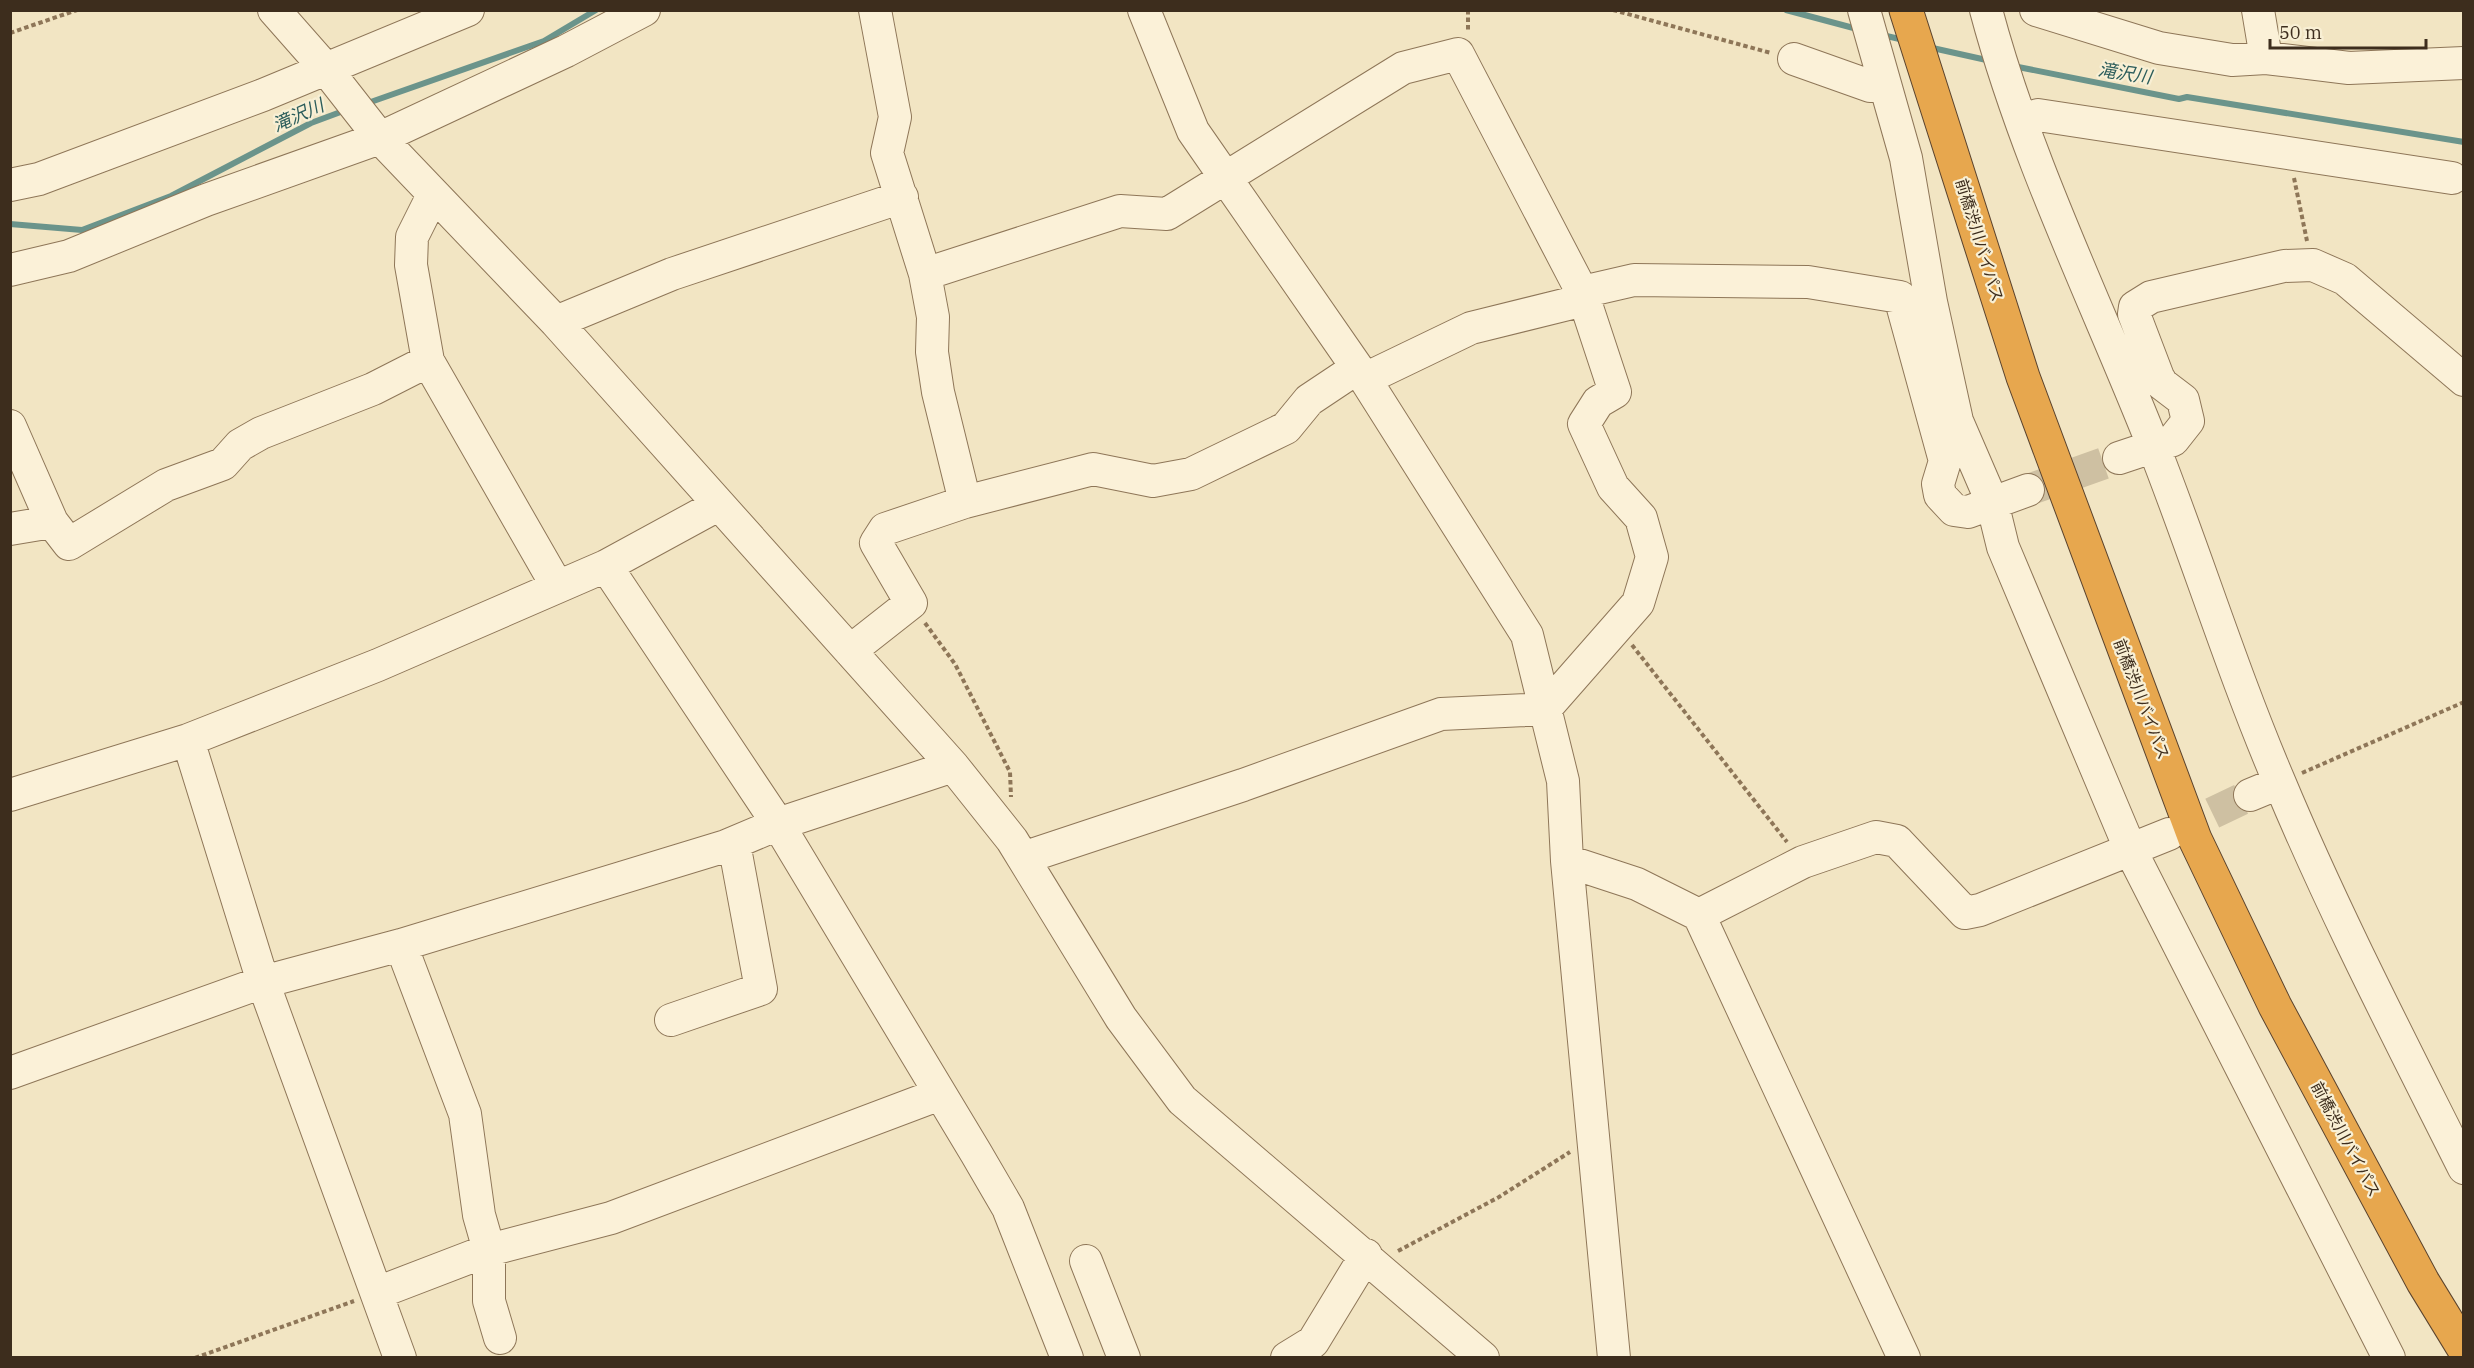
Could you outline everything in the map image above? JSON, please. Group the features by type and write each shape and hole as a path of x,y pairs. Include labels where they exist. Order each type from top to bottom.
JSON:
{"highway":[{"name":"前橋渋川バイパス","path":"1906,10 1932,84 2023,377 2195,839 2275,1006 2361,1168 2460,1338"}],"street":[{"path":"274,10 326,69 380,138 556,322 718,506 953,766 1018,849 1121,1018 1182,1100 1371,1259 1483,1358"},
{"path":"10,185 39,179 83,164 326,69 468,10"},
{"path":"10,270 69,256 206,200 380,138 566,51 644,10"},
{"path":"875,10 895,117 887,153 925,274 933,317 932,352 938,392 965,502"},
{"path":"1144,10 1193,131 1361,374 1527,634 1563,781 1567,861 1614,1358"},
{"path":"1864,10 1906,158 1930,302 1957,421 1992,502 2003,547 2131,851 2390,1358"},
{"path":"2036,10 2159,48 2232,60 2266,58 2349,68 2463,63"},
{"path":"2258,10 2266,58"},
{"path":"1987,14 2017,110 2154,447 2243,692 2279,783 2378,996 2463,1167"},
{"path":"925,274 1120,212 1167,214 1403,68 1458,54 1582,292 1615,392 1598,402 1584,424 1613,487 1641,518 1652,557 1638,603 1545,709 1441,714 1243,786 1018,849"},
{"path":"1794,59 1870,86 1884,79"},
{"path":"2017,110 2452,178"},
{"path":"433,195 412,237 411,265 429,362 557,585"},
{"path":"556,322 672,274 902,197"},
{"path":"2119,458 2173,440 2182,432 2188,421 2187,409 2183,400 2162,384 2158,377 2134,314 2135,307 2151,297 2284,266 2313,265 2345,279 2463,380"},
{"path":"850,651 911,603 876,543 885,529 965,502 1093,469 1153,481 1191,474 1286,428 1309,400 1361,374 1472,328 1572,303 1582,292 1634,280 1808,282 1900,297 1945,461 1938,484 1940,495 1954,510 1968,512 2028,490"},
{"path":"10,426 52,522 69,544 166,485 223,464 240,445 261,433 373,389 429,362"},
{"path":"10,795 188,740 378,665 557,585 606,566 718,506"},
{"path":"10,529 52,522"},
{"path":"606,566 778,824 1008,1208 1057,1355"},
{"path":"188,740 263,982 400,1358"},
{"path":"10,1073 263,982 401,945 734,843 778,824 953,766"},
{"path":"2250,795 2279,783"},
{"path":"1699,915 1803,862 1876,837 1897,841 1965,913 1980,910 2169,834"},
{"path":"671,1020 760,989 734,843"},
{"path":"1567,861 1637,884 1699,915 1904,1358"},
{"path":"401,945 465,1114 479,1215 489,1250 489,1301 500,1338"},
{"path":"377,1293 489,1250 611,1218 940,1094"},
{"path":"1308,1352 1371,1259"},
{"path":"1086,1261 1124,1358"}],"path":[{"path":"10,33 77,10"},
{"path":"1612,10 1794,59"},
{"path":"2291,153 2291,167 2313,265"},
{"path":"911,603 955,664 1010,772 1018,849"},
{"path":"1617,626 1803,862"},
{"path":"2279,783 2463,702"},
{"path":"1371,1259 1499,1197 1594,1137"},
{"path":"195,1358 377,1293"}],"waterway":[{"name":"滝沢川","path":"365,104 544,41 596,10"},
{"name":"滝沢川","path":"1786,10 1861,30"},
{"name":"滝沢川","path":"1882,35 1904,40"},
{"name":"滝沢川","path":"1928,47 1991,61"},
{"name":"滝沢川","path":"2013,66 2179,99 2187,97 2464,142"},
{"name":"滝沢川","path":"10,224 82,230 171,196 311,123 346,110"}],"tunnel":[{"path":"2028,490 2119,458"},
{"path":"2169,834 2250,795"}]}
